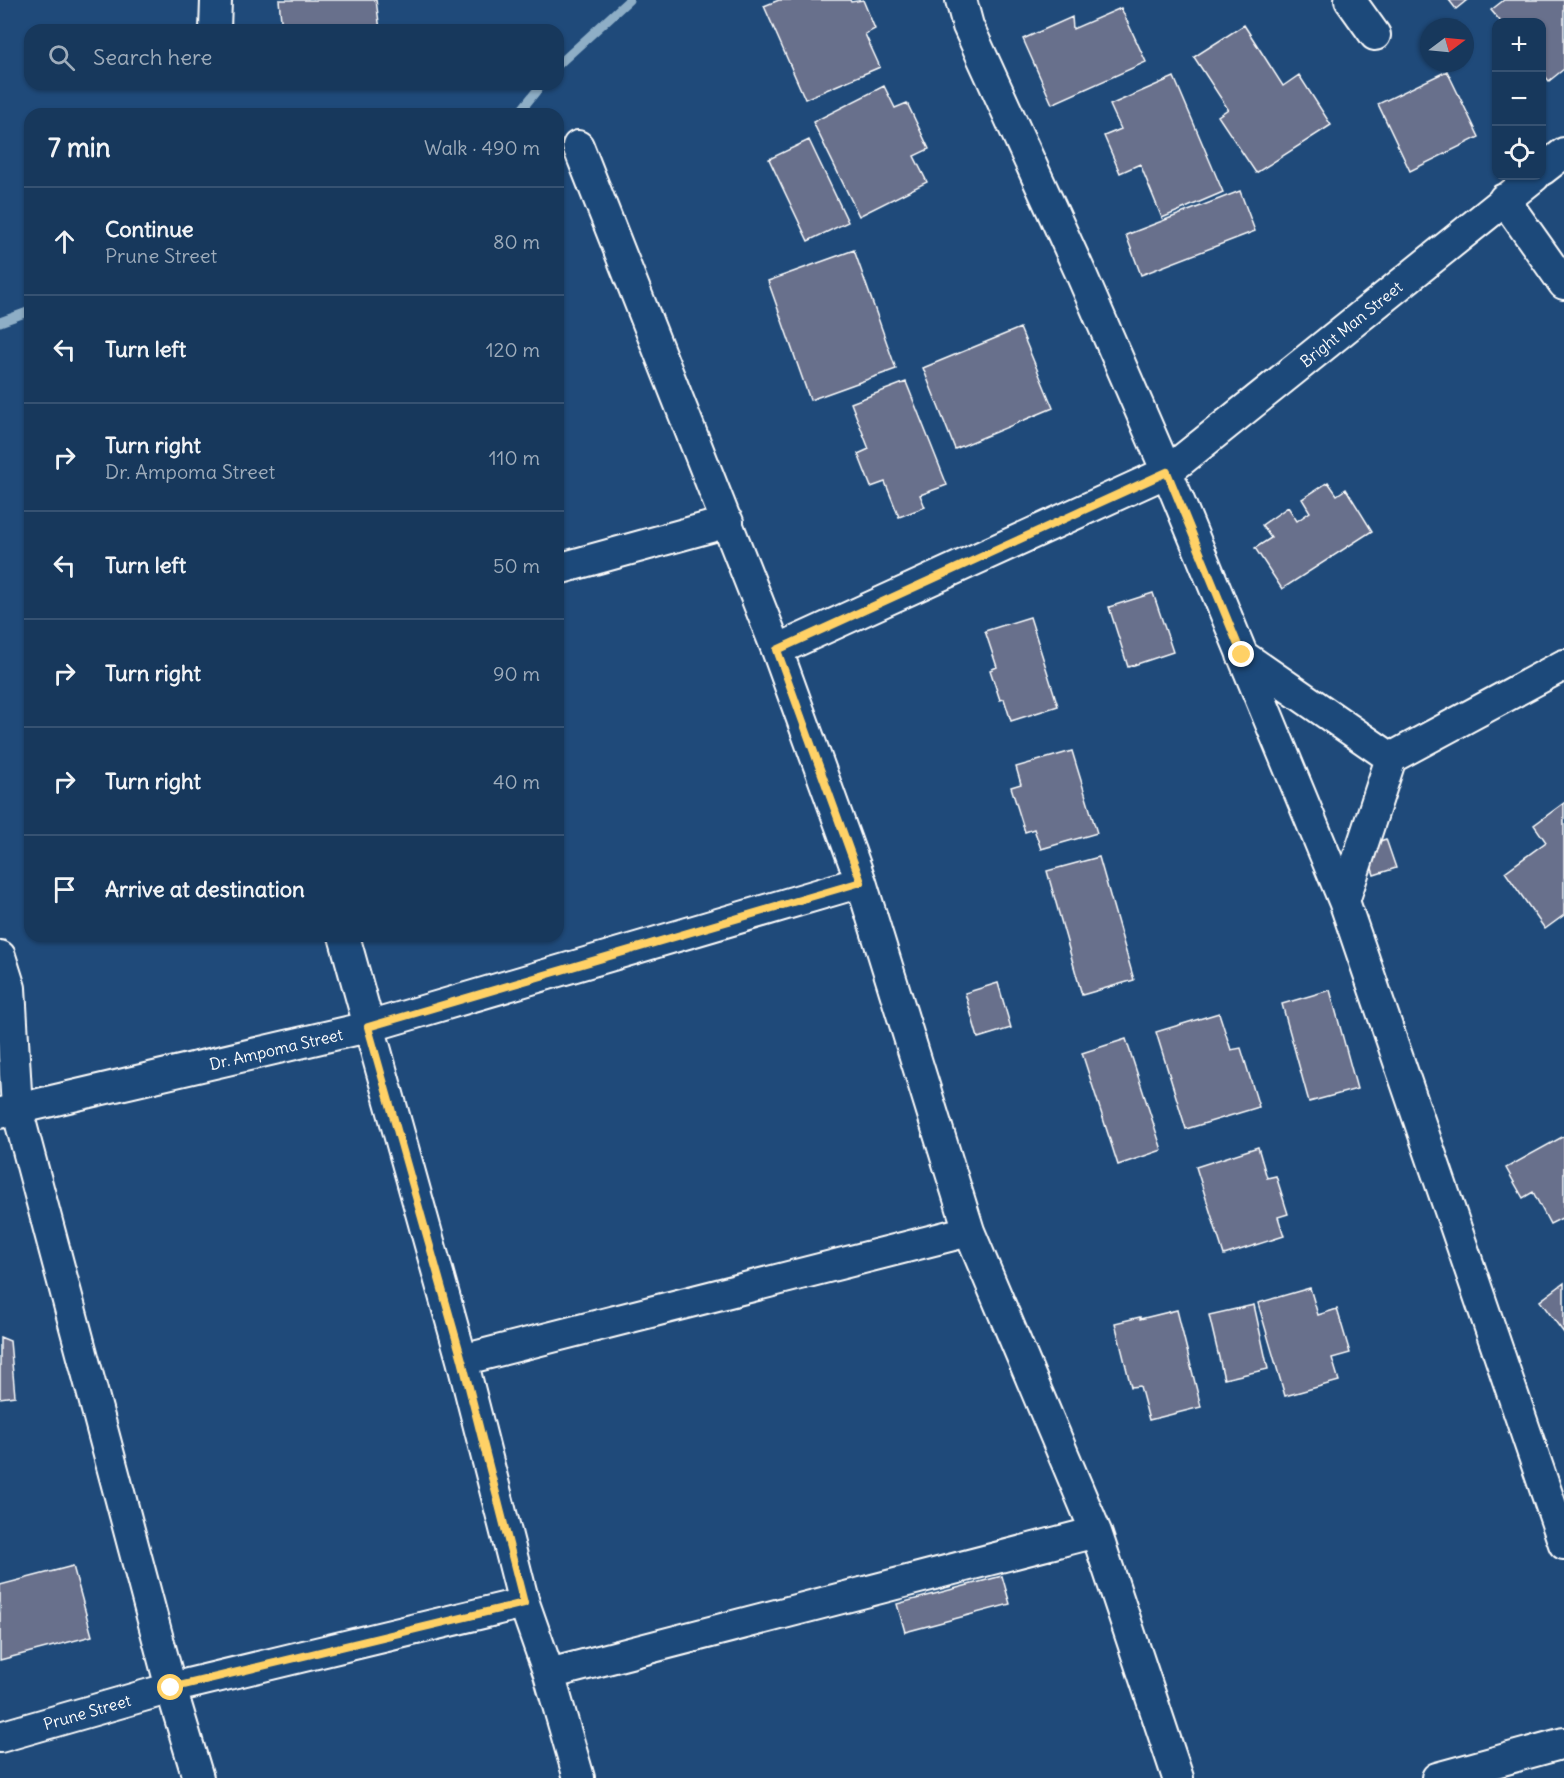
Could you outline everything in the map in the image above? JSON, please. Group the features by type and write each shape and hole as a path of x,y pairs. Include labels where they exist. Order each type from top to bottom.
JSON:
{"street":[{"path":"215,24 216,0"},
{"path":"961,0 968,26 1082,276 1167,472 1344,901 1551,1461 1564,1544"},
{"path":"1350,0 1375,35"},
{"path":"578,146 777,650 861,882 969,1231 1096,1532 1178,1778"},
{"path":"1546,168 1564,153"},
{"name":"Bright Man Street","path":"777,650 1167,472 1530,180"},
{"path":"1504,199 1564,284"},
{"path":"564,567 728,522"},
{"path":"1242,655 1391,758"},
{"path":"1344,901 1391,758 1564,665"},
{"name":"Dr. Ampoma Street","path":"9,1111 368,1027 861,882"},
{"path":"346,942 462,1360 524,1603 549,1674 579,1778"},
{"path":"0,956 10,988 9,1111 198,1778"},
{"path":"462,1360 969,1231"},
{"path":"549,1674 1096,1532"},
{"name":"Prune Street","path":"0,1737 171,1688 524,1603"},
{"path":"1437,1778 1564,1743"}],"building":[{"path":"279,0 376,0 379,24 281,24"},
{"path":"779,0 850,0 851,2 863,0 875,29 865,34 880,67 805,99 764,6"},
{"path":"1449,0 1467,0 1456,9"},
{"path":"1504,0 1564,0 1564,69 1549,81 1546,77 1546,18 1498,18 1491,10"},
{"path":"1121,8 1146,62 1052,104 1023,39 1072,17 1073,29"},
{"path":"1244,25 1283,86 1299,75 1331,125 1256,173 1218,116 1228,109 1194,57"},
{"path":"1447,72 1479,137 1410,171 1378,104"},
{"path":"1174,77 1223,192 1162,218 1140,164 1120,173 1104,136 1121,129 1110,105"},
{"path":"884,86 895,108 907,103 929,149 914,156 927,182 859,216 813,122"},
{"path":"809,140 848,222 808,241 769,159"},
{"path":"1240,191 1255,231 1141,275 1126,235"},
{"path":"854,250 896,369 810,400 768,281"},
{"path":"1020,328 1053,408 955,449 923,368"},
{"path":"906,382 947,485 920,495 925,507 899,517 885,482 871,487 858,454 869,449 851,403"},
{"path":"1328,482 1337,495 1346,489 1372,531 1282,589 1255,548 1271,538 1262,525 1288,507 1297,521 1310,512 1302,499"},
{"path":"1153,593 1173,652 1128,667 1109,607"},
{"path":"1030,617 1058,706 1011,721 1004,699 1000,700 990,670 997,667 985,631"},
{"path":"1072,751 1097,833 1041,849 1034,829 1025,832 1011,787 1021,784 1016,767"},
{"path":"1564,803 1564,915 1545,929 1505,872 1546,842 1534,825"},
{"path":"1386,839 1396,868 1374,875 1365,846"},
{"path":"1099,857 1134,980 1082,995 1047,871"},
{"path":"998,983 1011,1028 978,1038 965,993"},
{"path":"1330,990 1357,1089 1309,1102 1282,1004"},
{"path":"1219,1013 1231,1050 1241,1048 1259,1107 1186,1129 1156,1032"},
{"path":"1126,1039 1162,1150 1118,1165 1082,1053"},
{"path":"1564,1136 1564,1217 1550,1224 1533,1192 1523,1198 1506,1168"},
{"path":"1258,1147 1267,1178 1276,1176 1288,1214 1278,1217 1284,1236 1224,1255 1196,1167"},
{"path":"1564,1283 1564,1333 1540,1301"},
{"path":"1310,1288 1318,1315 1337,1309 1350,1353 1332,1358 1339,1381 1285,1396 1258,1303"},
{"path":"1254,1305 1268,1369 1224,1379 1209,1315"},
{"path":"1177,1310 1201,1407 1149,1420 1140,1386 1131,1387 1115,1323"},
{"path":"0,1337 10,1341 15,1396 0,1398"},
{"path":"73,1566 92,1636 0,1660 0,1585"},
{"path":"1002,1576 1010,1604 905,1632 897,1604"}],"waterway":[{"path":"564,60 629,0"},
{"path":"523,108 537,90"},
{"path":"0,322 24,313"}],"route":[{"path":"171,1688 524,1603 462,1360 368,1027 861,882 777,650 1167,472 1242,655"}]}
